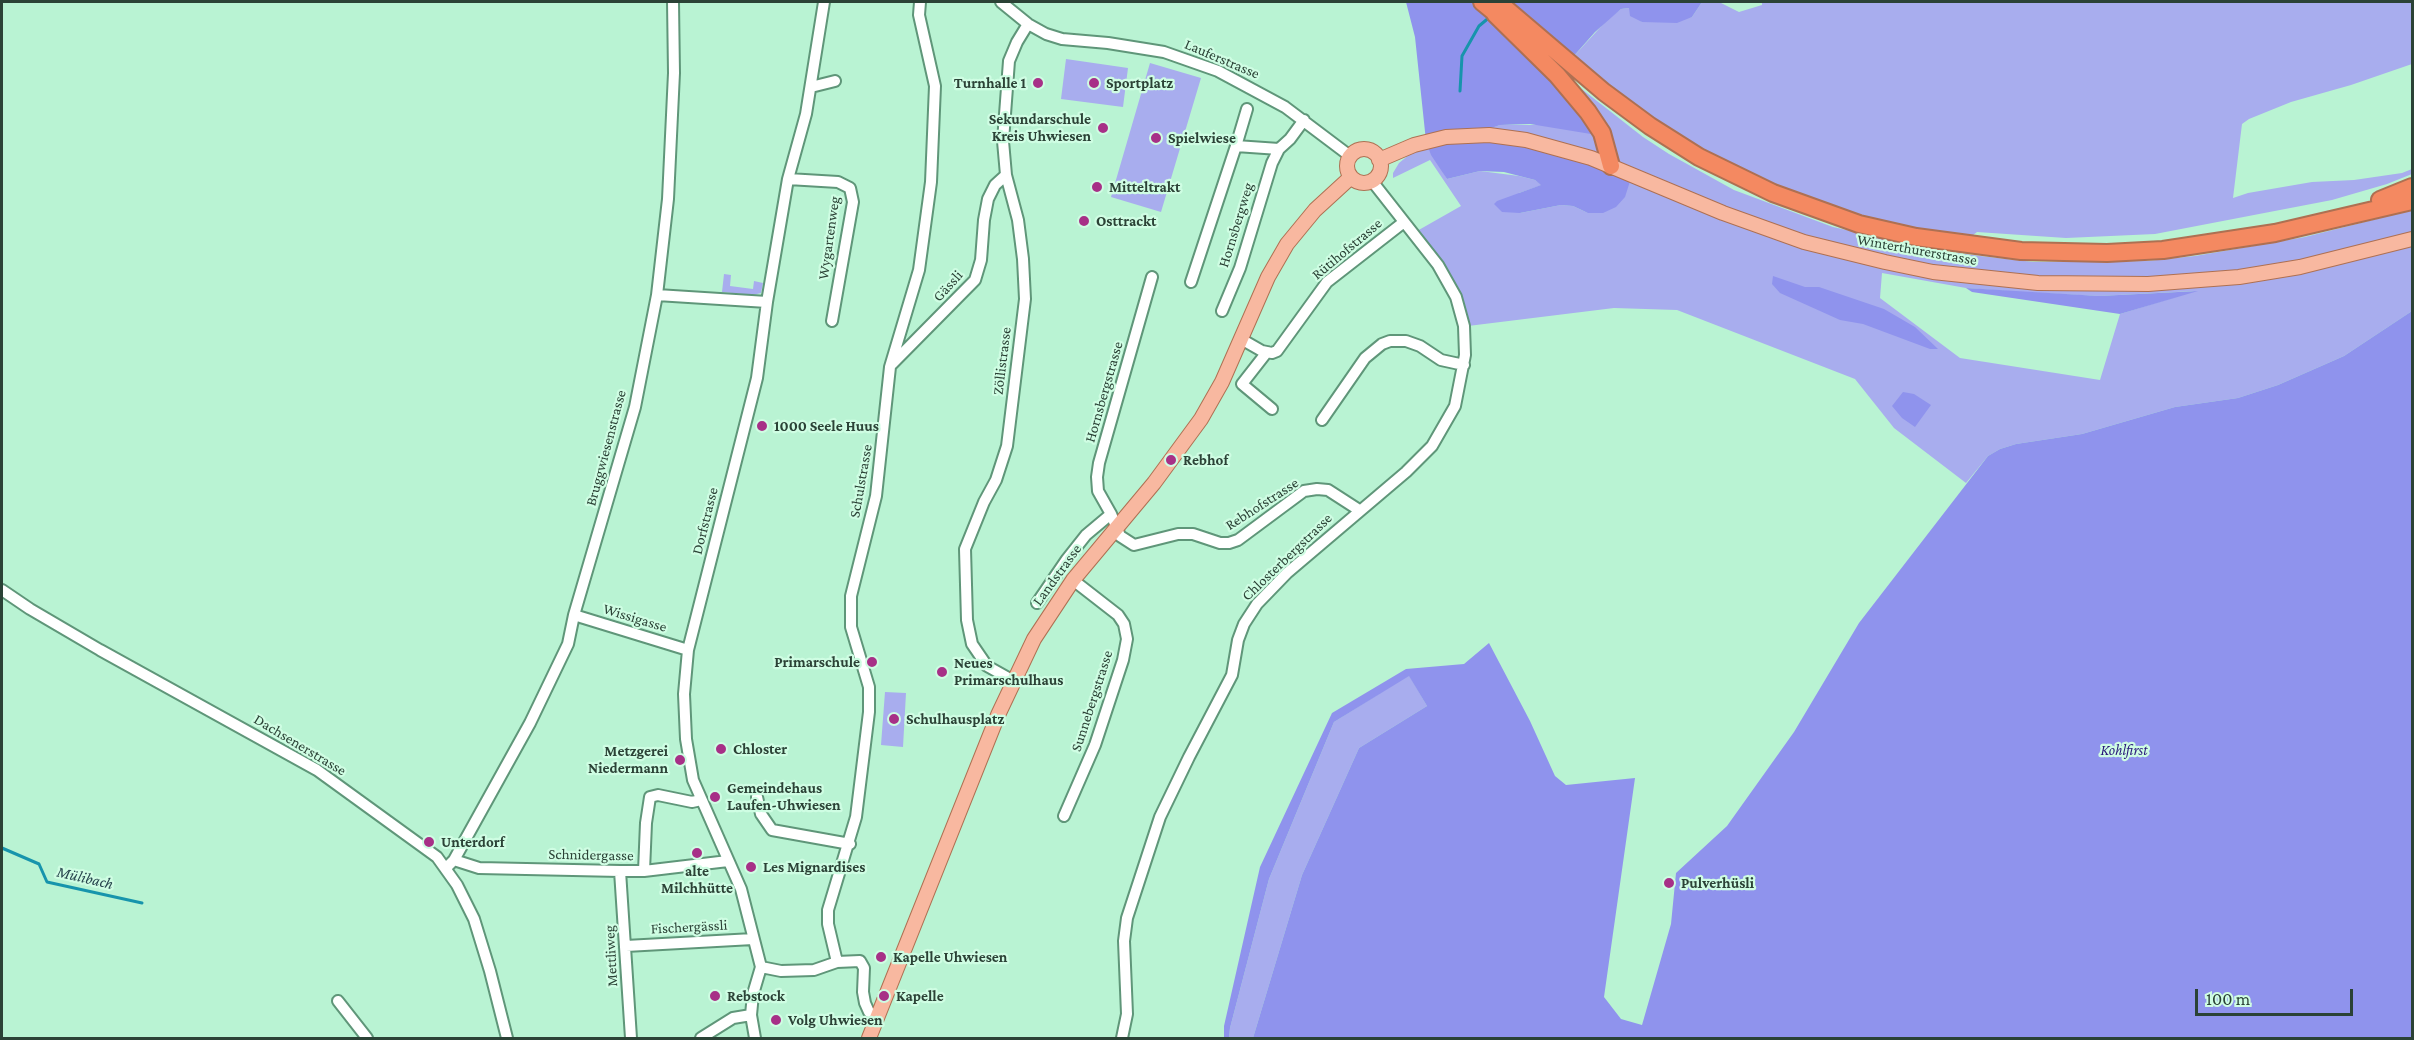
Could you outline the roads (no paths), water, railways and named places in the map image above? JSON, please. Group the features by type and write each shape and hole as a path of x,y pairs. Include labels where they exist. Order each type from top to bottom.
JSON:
{"highway":[{"path":"1490,4 1526,36 1626,109 1699,157 1773,193 1859,224 1963,245 2021,251 2069,253 2172,249 2238,240 2306,227 2412,201"},
{"path":"1526,36 1590,115 1602,133 1609,158"},
{"path":"2306,227 2412,187"}],"main road":[{"name":"Winterthurerstrasse","path":"1379,160 1403,148 1432,140 1468,135 1510,137 1609,158 1723,213 1804,242 1885,262 1980,278 2038,284 2100,285 2192,281 2300,267 2412,240"},
{"path":"1364,149 1374,153 1379,160 1379,173 1372,181 1360,183 1351,177 1347,169 1350,156 1364,149"},
{"name":"Landstrasse","path":"869,1038 1012,681 1038,631 1114,520 1154,483 1201,419 1222,382 1268,277 1287,243 1315,210 1351,177"}],"street":[{"name":"Bruggwiesenstrasse","path":"450,864 530,723 568,644 574,615 635,407 657,295 668,199 674,73 673,2"},
{"name":"Dorfstrasse","path":"762,967 746,905 693,780 686,739 684,694 688,650 757,378 767,302 788,179 806,114 824,2"},
{"name":"Schulstrasse","path":"837,963 828,924 828,910 850,844 856,817 869,712 869,687 851,627 851,596 876,496 890,367 919,270 931,182 935,86 919,15 920,2"},
{"name":"Lauferstrasse","path":"1002,2 1028,24 1046,34 1062,39 1143,47 1200,63 1262,93 1304,120 1350,156"},
{"name":"Zöllistrasse","path":"1012,681 987,666 972,644 967,620 965,549 984,502 996,480 1007,446 1025,299 1018,220 1006,176 1003,141 1008,66 1012,51 1028,24"},
{"path":"811,87 835,81"},
{"name":"Hornsbergweg","path":"1191,282 1247,109"},
{"name":"Hornsbergweg","path":"1222,311 1240,268 1264,183 1279,149 1290,140 1304,120"},
{"path":"1236,146 1279,149"},
{"name":"Gässli","path":"890,367 975,280 981,260 988,199 995,185 1006,176"},
{"name":"Wygartenweg","path":"788,179 838,182 850,188 852,202 832,321"},
{"name":"Chlosterbergstrasse","path":"1122,1038 1127,1014 1124,941 1130,907 1160,817 1188,757 1232,675 1238,640 1244,624 1257,604 1287,573 1432,446 1455,406 1464,365 1464,326 1456,297 1438,265 1372,181"},
{"name":"Rütihofstrasse","path":"1272,409 1242,384 1267,352 1272,353 1283,345 1327,282 1404,222"},
{"name":"Hornsbergstrasse","path":"1114,520 1098,491 1099,463 1152,277"},
{"path":"657,295 767,302"},
{"path":"1241,339 1267,352"},
{"path":"1322,420 1365,358 1390,341 1406,341 1420,346 1441,360 1464,365"},
{"name":"Rebhofstrasse","path":"1114,520 1120,536 1134,545 1178,534 1193,534 1220,543 1229,543 1238,540 1304,491 1328,490 1359,510"},
{"path":"1037,603 1086,535 1114,520"},
{"name":"Sunnebergstrasse","path":"1064,816 1095,745 1123,660 1127,639 1124,624 1118,615 1073,580"},
{"name":"Dachsenerstrasse","path":"2,590 100,650 317,770 450,864 474,919 507,1038"},
{"name":"Wissigasse","path":"574,615 688,650"},
{"path":"644,871 646,823 650,797 658,795 692,802 700,800"},
{"path":"757,796 761,814 772,830 850,844"},
{"name":"Schnidergasse","path":"450,864 479,868 644,871 728,861"},
{"name":"Mettliweg","path":"620,871 632,1038"},
{"name":"Fischergässli","path":"626,946 753,939"},
{"path":"754,1038 751,1016 753,994 762,967 781,971 814,970 837,963 860,961 864,968 865,1003 869,1012 878,1016"},
{"path":"338,1001 367,1038"},
{"path":"701,1038 733,1018 751,1016"}],"waterway":[{"path":"1460,91 1462,56 1479,26 1491,16"},
{"name":"Mülibach","path":"2,848 39,864 47,882 142,903"}],"place":[{"name":"Turnhalle 1","path":"1038,83"},
{"name":"Sportplatz","path":"1094,83"},
{"name":"Sekundarschule Kreis Uhwiesen","path":"1103,128"},
{"name":"Spielwiese","path":"1156,138"},
{"name":"Mitteltrakt","path":"1097,187"},
{"name":"Osttrackt","path":"1084,221"},
{"name":"1000 Seele Huus","path":"762,426"},
{"name":"Rebhof","path":"1171,460"},
{"name":"Primarschule","path":"872,662"},
{"name":"Neues Primarschulhaus","path":"942,672"},
{"name":"Schulhausplatz","path":"894,719"},
{"name":"Chloster","path":"721,749"},
{"name":"Metzgerei Niedermann","path":"680,760"},
{"name":"Gemeindehaus Laufen-Uhwiesen","path":"715,797"},
{"name":"Unterdorf","path":"429,842"},
{"name":"alte Milchhütte","path":"697,853"},
{"name":"Les Mignardises","path":"751,867"},
{"name":"Pulverhüsli","path":"1669,883"},
{"name":"Kapelle Uhwiesen","path":"881,957"},
{"name":"Rebstock","path":"715,996"},
{"name":"Kapelle","path":"884,996"},
{"name":"Volg Uhwiesen","path":"776,1020"}],"park label":[{"name":"Kohlfirst","path":"2124,750"}]}
